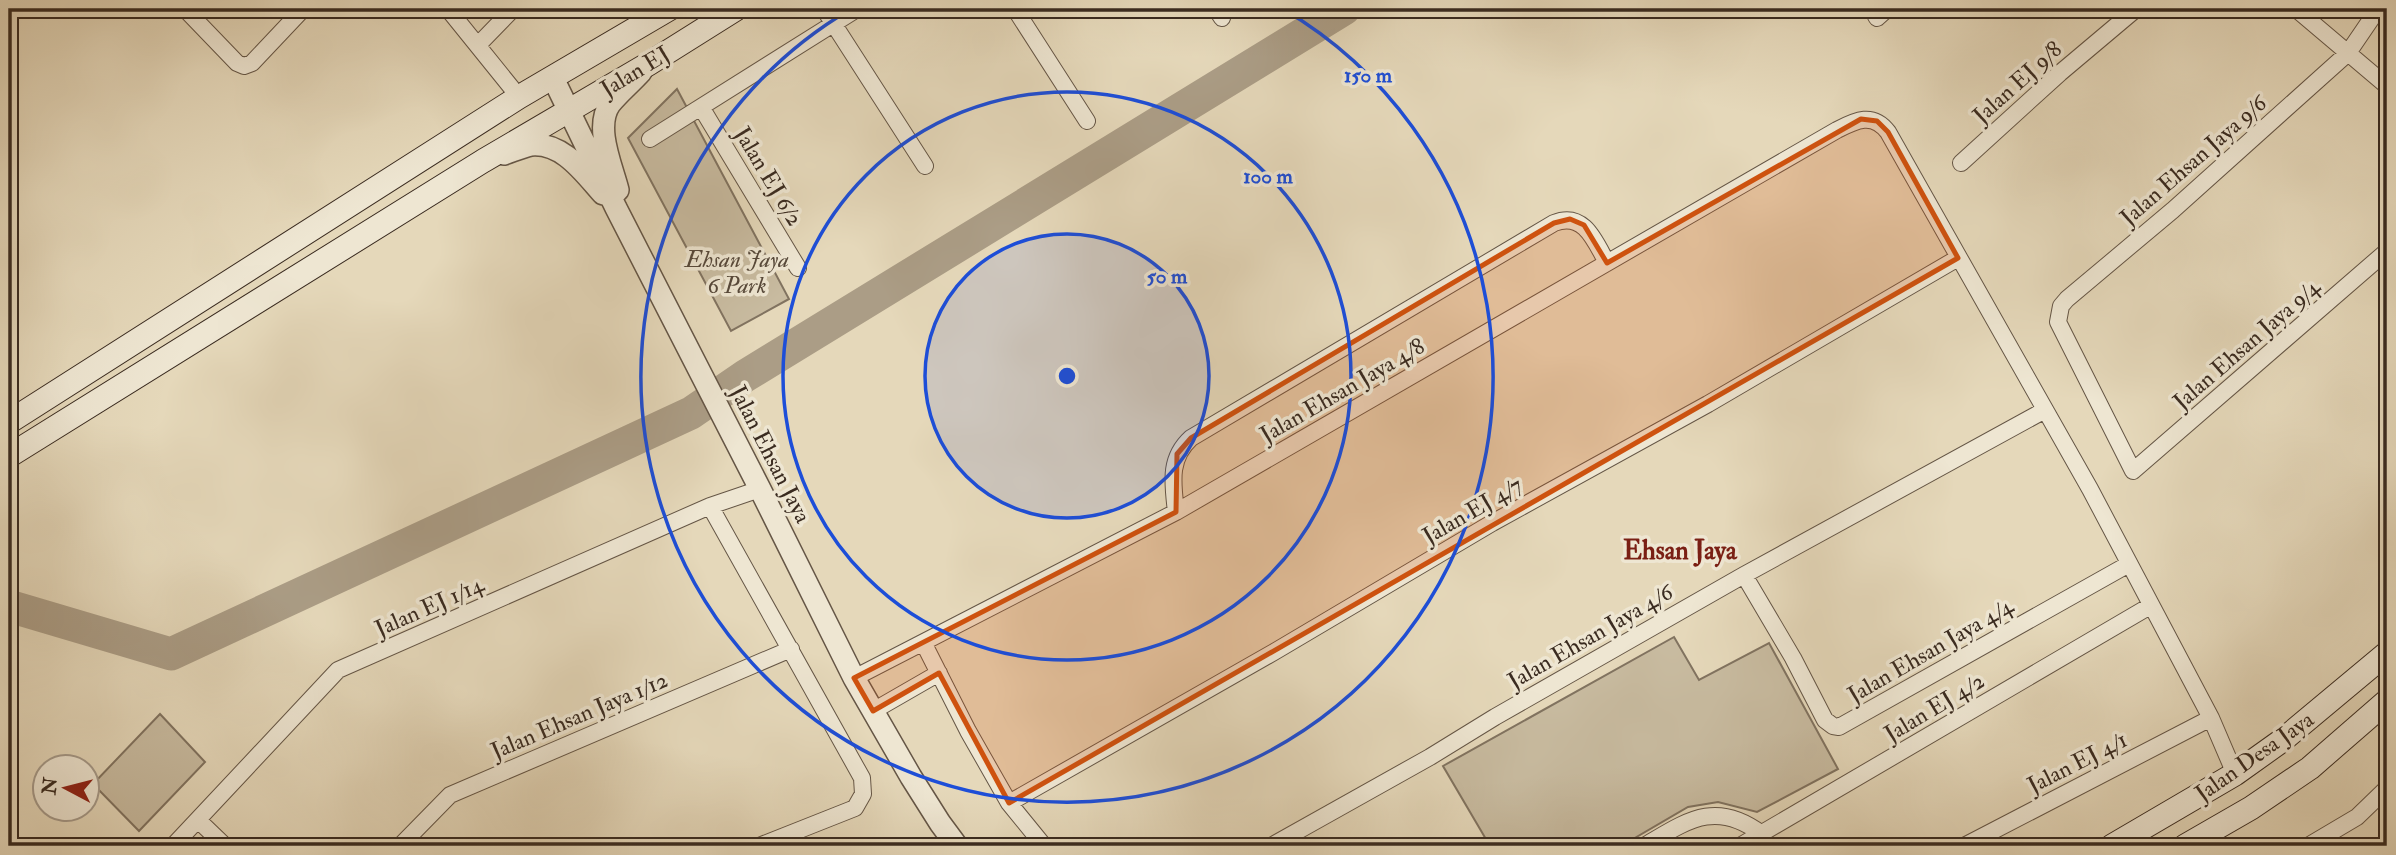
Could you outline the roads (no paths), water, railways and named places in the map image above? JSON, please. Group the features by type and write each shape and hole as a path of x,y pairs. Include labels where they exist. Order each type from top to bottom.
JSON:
{"main road":[{"name":"Jalan EJ","path":"9,422 519,97 669,9"},
{"name":"Jalan EJ","path":"9,456 483,161 736,9"},
{"name":"Jalan Desa Jaya","path":"2112,846 2235,774 2284,738 2387,653"},
{"name":"Jalan Desa Jaya","path":"2185,846 2251,808 2310,768 2387,701"}],"street":[{"path":"185,9 237,63 244,66 252,63 303,9"},
{"path":"448,9 519,97"},
{"path":"478,45 513,9"},
{"path":"824,9 925,166"},
{"path":"650,139 857,9"},
{"path":"1015,9 1087,121"},
{"name":"Jalan EJ 9/8","path":"1961,163 2060,73 2136,9"},
{"path":"2296,9 2387,86"},
{"name":"Jalan Ehsan Jaya 9/6","path":"2133,471 2061,330 2059,314 2067,299 2173,210 2348,53 2378,9"},
{"path":"627,228 605,140 605,121 610,105 650,63"},
{"name":"Jalan Ehsan Jaya","path":"553,78 854,678 911,777 957,846"},
{"name":"Jalan EJ 6/2","path":"701,107 798,268"},
{"name":"Jalan Ehsan Jaya 4/8","path":"854,678 1176,512 1861,118 1877,121 1884,126 1958,258"},
{"path":"483,161 531,145 554,149 572,161 616,208"},
{"path":"1176,512 1173,467 1182,446 1191,438 1554,223 1570,219 1584,225 1608,263"},
{"name":"Jalan Ehsan Jaya 9/4","path":"2133,471 2387,251"},
{"path":"1958,258 2129,564 2211,718 2235,774"},
{"name":"Jalan EJ 4/7","path":"1009,803 1262,659 1492,523 1708,404 1958,258"},
{"name":"Jalan Ehsan Jaya 4/6","path":"1271,846 1744,575 2045,410"},
{"name":"Jalan EJ 1/14","path":"173,846 338,670 710,506 760,489"},
{"path":"710,506 862,778 863,794 855,808 759,846"},
{"name":"Jalan Ehsan Jaya 4/4","path":"1744,575 1793,658 1825,720 1839,727 2129,564"},
{"name":"Jalan EJ 4/2","path":"1740,846 2150,606"},
{"path":"925,643 968,731 1009,803 1044,846"},
{"name":"Jalan Ehsan Jaya 1/12","path":"400,846 450,795 791,649"},
{"path":"873,711 939,673"},
{"name":"Jalan EJ 4/1","path":"1964,846 2211,718"},
{"path":"2308,846 2357,817 2387,788"},
{"path":"1644,846 1685,822 1707,815 1737,818 1762,834"},
{"path":"198,821 225,846"}],"waterway":[{"path":"9,606 171,654 691,413 745,376 1344,9"}],"district":[{"name":"Ehsan Jaya","path":"1680,550"}],"park label":[{"name":"Ehsan Jaya 6 Park","path":"737,272"}]}
